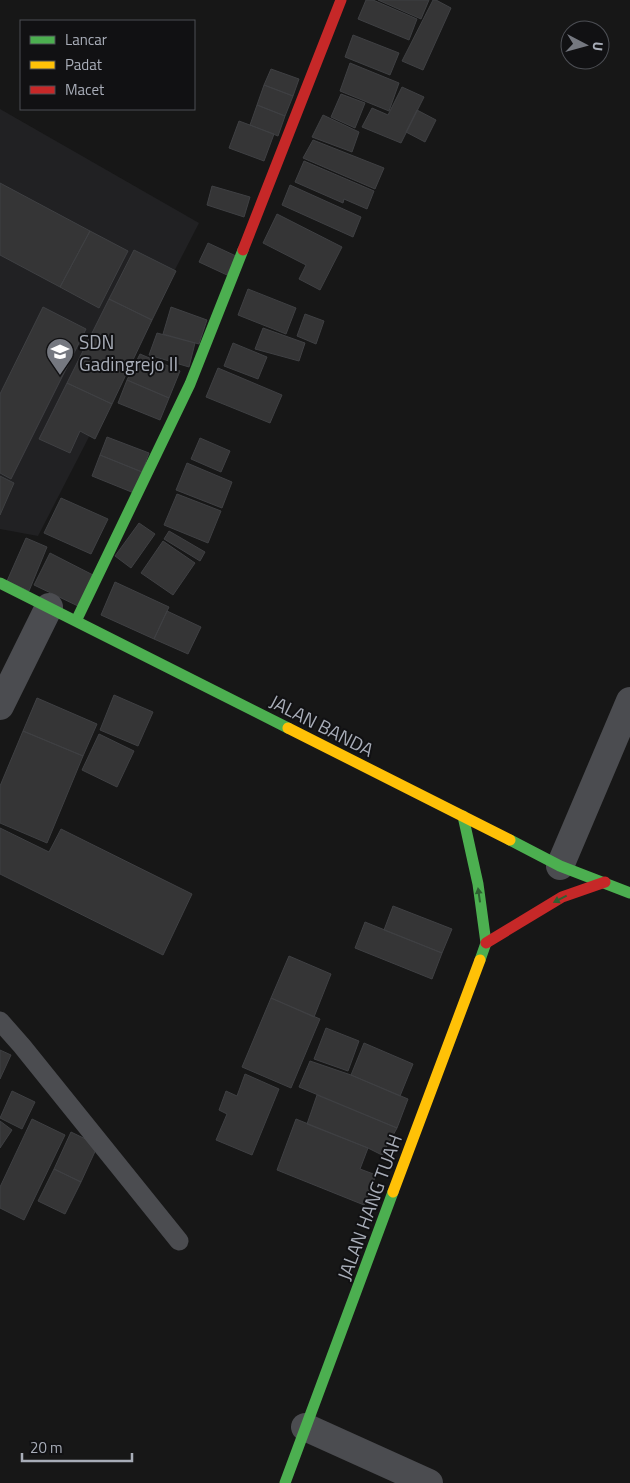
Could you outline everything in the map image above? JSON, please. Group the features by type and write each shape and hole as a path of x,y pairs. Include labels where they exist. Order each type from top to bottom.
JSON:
{"street":[{"path":"76,621 190,384 342,0"},
{"name":"JALAN BANDA","path":"0,583 560,866 630,893"},
{"path":"0,706 49,607"},
{"path":"560,866 630,701"},
{"path":"463,816 478,884 486,943 562,897 605,882"},
{"name":"JALAN HANG TUAH","path":"285,1483 486,943"},
{"path":"305,1427 429,1483"}],"lane":[{"path":"0,1022 22,1046 179,1241"}],"shaded area":[{"name":"SDN Gadingrejo II","path":"0,109 199,223 38,536 0,529"}],"building":[{"path":"366,0 373,0 417,19 409,40 358,19"},
{"path":"378,0 429,0 421,19"},
{"path":"433,0 451,8 423,70 402,61"},
{"path":"353,35 399,53 390,75 345,57"},
{"path":"350,63 399,83 389,111 340,91"},
{"path":"271,69 299,79 293,96 264,85"},
{"path":"264,85 293,96 285,116 257,105"},
{"path":"402,87 424,97 401,143 362,127 372,108 388,115"},
{"path":"341,94 365,103 355,128 331,117"},
{"path":"257,105 285,116 278,136 250,125"},
{"path":"417,110 436,120 425,142 406,132"},
{"path":"323,115 359,132 352,152 312,137"},
{"path":"239,121 274,134 264,161 229,148"},
{"path":"313,140 384,168 375,189 303,158"},
{"path":"304,161 374,191 367,209 344,199 343,203 295,182"},
{"path":"0,183 90,231 60,287 0,255"},
{"path":"290,185 361,217 353,237 282,205"},
{"path":"212,186 250,197 244,217 207,205"},
{"path":"277,214 342,247 320,290 299,279 306,265 263,243"},
{"path":"90,231 128,251 99,308 60,287"},
{"path":"208,243 236,256 227,275 199,262"},
{"path":"134,250 176,271 152,320 109,299"},
{"path":"248,289 296,308 286,334 238,315"},
{"path":"109,299 152,320 112,404 67,383"},
{"path":"43,307 86,329 11,479 0,473 0,394"},
{"path":"171,307 207,320 199,344 163,334"},
{"path":"305,314 324,321 316,344 297,336"},
{"path":"263,328 305,343 299,361 255,349"},
{"path":"157,333 195,343 189,367 149,355"},
{"path":"233,343 267,357 258,379 224,366"},
{"path":"140,354 180,371 169,398 127,380"},
{"path":"218,368 282,395 270,423 206,397"},
{"path":"127,380 169,398 160,420 118,403"},
{"path":"67,383 112,404 95,439 80,431 70,453 39,439"},
{"path":"107,437 149,453 142,472 100,455"},
{"path":"200,438 230,451 221,472 191,459"},
{"path":"100,455 142,472 134,493 92,476"},
{"path":"187,463 232,482 222,508 176,490"},
{"path":"0,476 14,483 0,515"},
{"path":"177,494 221,511 208,543 164,525"},
{"path":"61,498 108,519 91,554 44,533"},
{"path":"139,523 155,534 131,568 115,556"},
{"path":"169,531 205,552 200,561 164,539"},
{"path":"26,538 47,547 29,591 7,581"},
{"path":"163,541 195,563 173,595 141,573"},
{"path":"50,553 93,575 78,606 34,585"},
{"path":"115,582 169,607 154,639 101,615"},
{"path":"167,611 201,627 188,654 154,639"},
{"path":"114,695 153,712 138,746 100,730"},
{"path":"37,698 97,724 83,756 23,731"},
{"path":"23,731 83,756 47,843 0,823 0,786"},
{"path":"99,734 134,751 117,787 82,770"},
{"path":"0,828 49,852 61,829 192,894 163,955 0,874"},
{"path":"393,906 452,929 442,953 384,930"},
{"path":"365,922 442,953 432,979 355,948"},
{"path":"289,956 331,974 314,1017 271,998"},
{"path":"271,998 320,1019 291,1088 242,1067"},
{"path":"326,1028 359,1041 348,1071 314,1059"},
{"path":"364,1043 413,1064 400,1096 351,1075"},
{"path":"0,1050 11,1055 0,1079"},
{"path":"310,1061 351,1075 408,1099 397,1128 299,1087"},
{"path":"245,1074 279,1089 252,1155 216,1140 227,1114 219,1110 226,1091 237,1096"},
{"path":"12,1091 35,1102 22,1129 0,1118"},
{"path":"317,1095 397,1128 382,1155 307,1124"},
{"path":"32,1119 65,1135 24,1220 0,1208 0,1187"},
{"path":"296,1119 368,1148 360,1169 376,1175 364,1205 277,1170"},
{"path":"0,1121 12,1130 0,1148"},
{"path":"71,1132 98,1145 81,1182 54,1169"},
{"path":"54,1169 81,1182 65,1214 38,1201"}],"traffic: fast":[{"path":"76,621 190,384 243,250"},
{"path":"0,583 288,728"},
{"path":"463,816 478,884 486,943 480,960"},
{"path":"510,840 560,866 630,893"},
{"path":"285,1483 393,1192"}],"traffic: slow":[{"path":"288,728 510,840"},
{"path":"393,1192 480,960"}],"traffic: jam":[{"path":"243,250 341,0"},
{"path":"486,943 562,897 605,882"}],"place":[{"name":"SDN Gadingrejo II","path":"60,376"}]}
